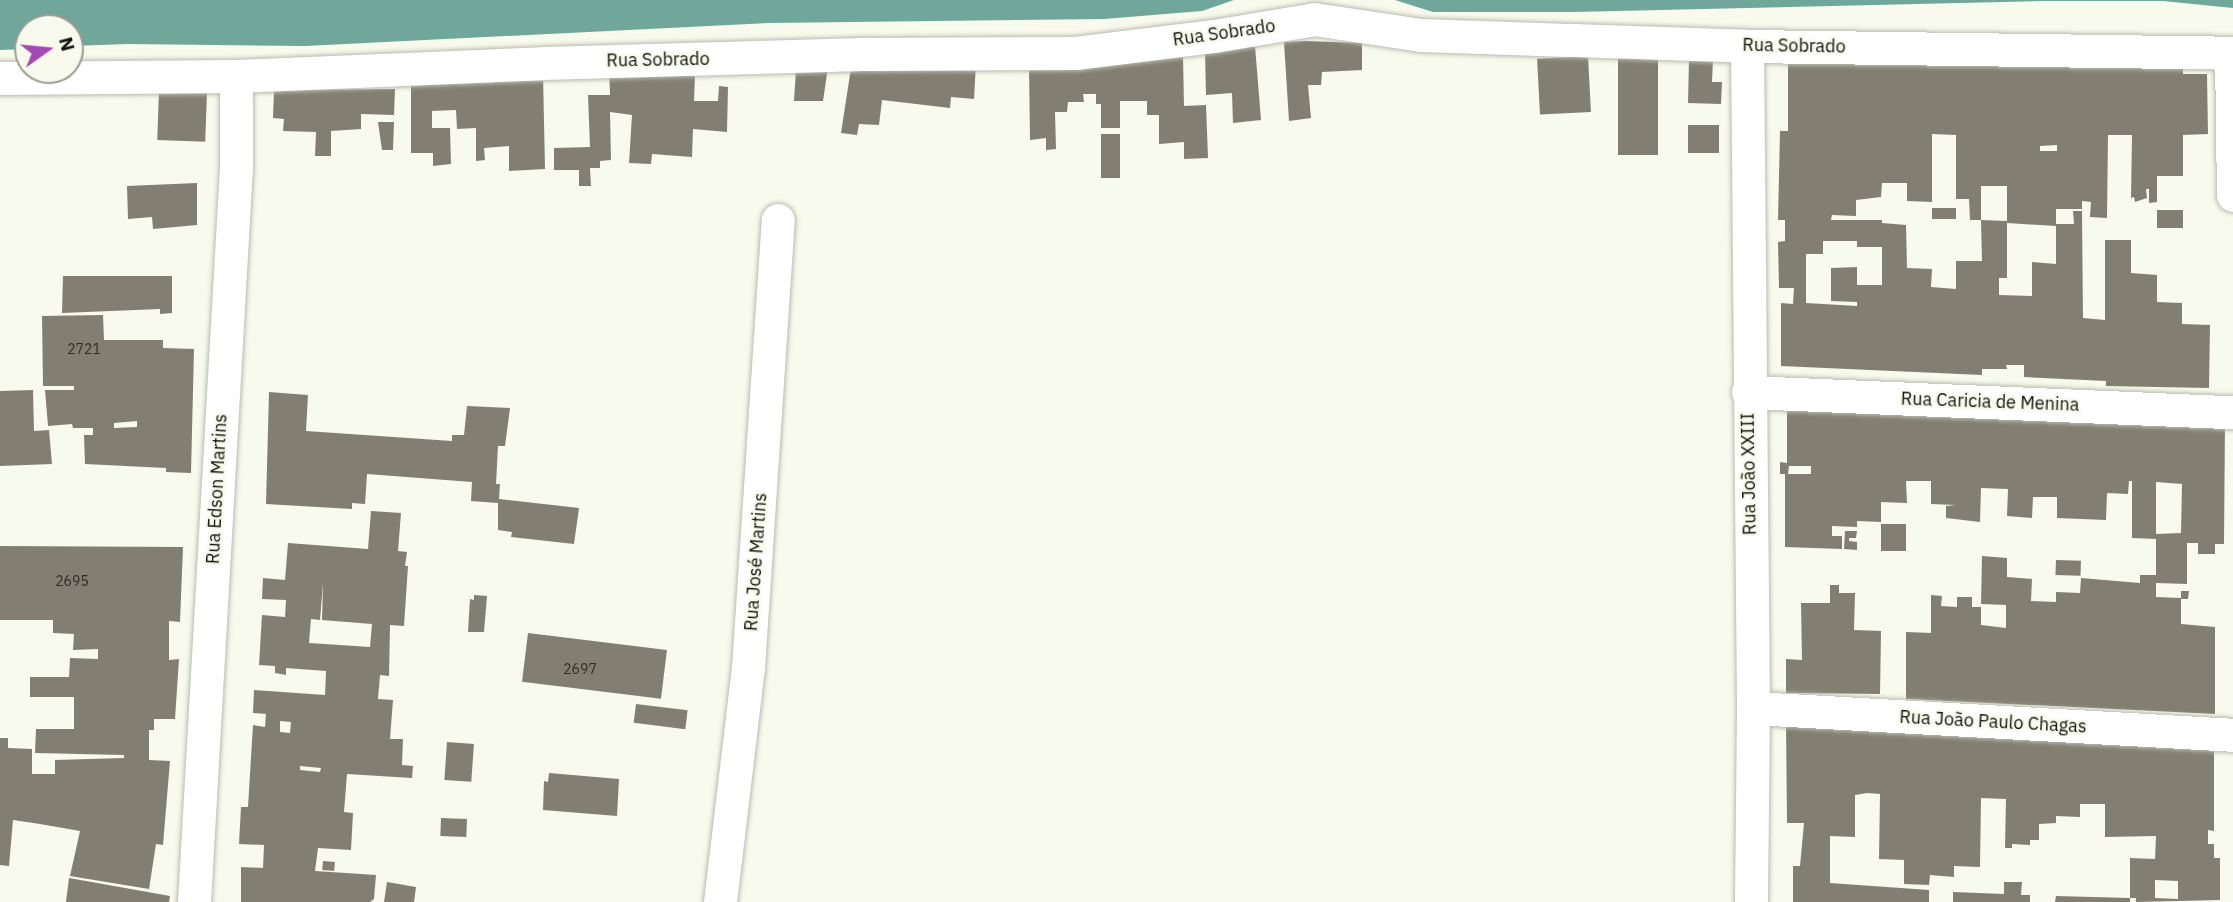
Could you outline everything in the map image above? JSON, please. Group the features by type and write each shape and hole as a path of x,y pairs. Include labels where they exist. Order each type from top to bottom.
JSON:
{"street":[{"name":"Rua Sobrado","path":"0,78 236,76 543,63 871,54 1075,53 1316,9 1421,35 1747,46 2232,53"},
{"name":"Rua João XXIII","path":"1747,46 1748,392 1753,708 1751,902"},
{"path":"2232,53 2233,195"},
{"name":"Rua Edson Martins","path":"194,902 236,167 236,76"},
{"name":"Rua José Martins","path":"720,902 748,668 778,220"},
{"name":"Rua Caricia de Menina","path":"1748,392 2233,412"},
{"name":"Rua João Paulo Chagas","path":"1753,708 2233,736"}],"water":[{"path":"0,0 1234,0 1202,11 1104,19 768,23 305,46 84,46 84,14 14,14 14,50 0,50"},
{"path":"1395,0 2233,0 2233,8 2163,1 2043,1 1573,12 1433,12"}],"building":[{"path":"1284,42 1362,43 1362,70 1322,72 1321,85 1308,85 1311,118 1289,121"},
{"path":"1255,46 1261,120 1233,123 1232,93 1206,95 1205,51"},
{"path":"1618,55 1658,55 1658,155 1618,155"},
{"path":"1183,56 1184,106 1206,105 1208,158 1184,159 1184,142 1159,144 1159,115 1147,115 1147,101 1120,101 1120,128 1101,128 1101,104 1096,104 1096,94 1083,94 1084,102 1068,102 1067,112 1055,112 1056,149 1046,150 1046,138 1030,140 1029,66"},
{"path":"1588,56 1591,112 1540,115 1537,59"},
{"path":"2183,58 2183,74 2207,74 2208,134 2183,135 2183,176 2157,176 2157,202 2149,203 2149,189 2146,189 2147,198 2135,202 2134,197 2131,198 2132,135 2108,135 2107,218 2090,217 2091,202 2082,201 2082,209 2056,209 2056,224 2074,224 2073,211 2082,211 2083,318 2105,320 2105,240 2131,240 2131,273 2157,275 2157,302 2182,303 2182,324 2210,325 2209,388 2106,386 2106,381 2024,377 2024,365 2006,365 2007,369 1982,369 1982,375 1781,366 1781,303 1793,304 1794,288 1779,288 1778,242 1785,241 1785,220 1778,220 1780,131 1788,131 1788,59","holes":["1932,134 1956,135 1956,199 1969,199 1970,220 1981,220 1982,261 1956,261 1956,289 1931,287 1932,269 1907,268 1906,225 1882,223 1882,220 1831,220 1832,215 1856,216 1856,200 1881,197 1882,183 1907,183 1907,201 1932,202","2057,145 2057,151 2040,151 2040,146","1981,186 2007,186 2007,221 1981,220","2007,223 2056,226 2056,264 2032,262 2032,296 1999,295 1999,278 2007,278","1823,241 1857,241 1857,247 1882,247 1882,285 1857,285 1857,267 1831,268 1831,301 1857,302 1857,306 1806,303 1806,254 1823,254"]},
{"path":"1689,59 1713,59 1712,82 1722,82 1721,104 1688,103"},
{"path":"976,63 974,99 951,97 950,108 882,100 879,125 859,124 857,135 841,133 851,68 885,71 886,65"},
{"path":"609,67 695,74 694,101 718,101 719,86 728,87 727,132 693,129 692,157 652,154 651,164 629,163 632,115 610,112 611,160 600,161 600,168 590,168 591,186 579,186 579,170 554,170 554,148 590,147 588,95 610,95"},
{"path":"828,67 823,101 794,101 796,70"},
{"path":"543,74 545,169 509,171 509,146 484,148 485,160 476,161 476,128 457,129 456,110 432,111 432,128 450,128 451,164 433,166 433,153 411,153 411,86"},
{"path":"395,89 394,115 361,114 361,129 331,131 331,156 315,156 316,132 283,131 284,119 273,118 274,90"},
{"path":"159,90 207,92 205,142 157,140"},
{"path":"378,122 394,122 393,150 382,150"},
{"path":"1688,125 1719,125 1719,153 1688,153"},
{"path":"1101,134 1120,134 1120,178 1101,178"},
{"path":"197,183 197,225 153,229 152,217 128,219 127,186"},
{"path":"1932,208 1956,208 1956,219 1932,219"},
{"path":"2157,210 2183,210 2183,228 2157,228"},
{"path":"63,276 172,276 172,313 160,314 160,309 62,313"},
{"path":"103,315 104,340 163,340 163,348 194,349 191,473 166,472 166,468 85,464 84,435 93,435 93,428 73,428 72,424 48,426 45,390 74,390 74,386 43,386 42,316","holes":["137,421 137,427 114,428 114,423"]},
{"path":"33,390 34,431 49,430 52,464 0,466 0,391"},
{"path":"269,392 308,395 306,431 452,441 452,435 464,435 467,406 510,408 505,446 498,446 496,484 500,484 499,499 579,508 574,544 511,537 512,532 498,530 498,503 471,501 472,482 367,474 365,504 352,503 352,509 266,504"},
{"path":"1787,402 2225,419 2224,544 2215,544 2215,554 2198,554 2198,543 2187,543 2187,584 2156,583 2156,597 2181,598 2181,591 2189,591 2188,599 2181,599 2181,624 2215,627 2215,714 1906,699 1906,632 1931,633 1931,595 1942,596 1941,606 1957,607 1957,597 1972,597 1972,607 1981,607 1981,625 2006,628 2006,605 1981,604 1982,556 2007,558 2007,577 2032,579 2031,601 2056,602 2056,592 2080,593 2081,578 2140,583 2140,575 2156,575 2156,539 2132,538 2132,481 2129,481 2128,494 2107,493 2106,520 2057,518 2057,497 2033,497 2032,518 2007,516 2008,489 1981,488 1980,522 1946,518 1946,506 1956,505 1931,504 1931,481 1906,481 1907,503 1881,502 1881,522 1857,521 1857,527 1832,526 1832,536 1842,536 1842,549 1785,547 1785,474 1780,474 1780,462 1787,463","holes":["1789,466 1811,466 1811,474 1788,474","2156,482 2182,484 2181,533 2156,534"]},
{"path":"371,511 401,513 398,551 407,552 405,566 408,566 404,626 390,625 389,676 380,675 378,699 393,700 390,739 403,739 402,765 413,766 412,778 347,774 344,812 353,813 351,850 318,848 315,871 376,875 374,899 370,902 241,902 241,867 263,868 264,845 239,844 241,807 248,807 253,725 265,727 266,714 253,713 254,690 325,695 326,671 286,668 286,675 275,673 275,666 259,665 262,615 285,617 286,600 262,599 263,578 285,580 288,543 368,549","holes":["323,583 322,620 372,624 370,647 309,643 311,619 320,620","280,721 291,722 290,733 280,732","300,766 321,768 320,772 300,770"]},
{"path":"1881,524 1906,524 1906,551 1881,551"},
{"path":"1845,531 1857,531 1856,538 1849,538 1849,541 1857,542 1857,550 1844,549"},
{"path":"0,546 183,547 180,622 169,621 169,660 179,659 175,719 154,719 154,730 149,730 149,760 170,761 163,845 156,844 149,889 70,876 80,831 40,824 13,820 9,866 0,865 0,738 8,738 8,748 32,749 32,774 55,774 55,760 124,758 124,755 35,753 36,729 74,729 74,697 30,697 30,677 69,677 70,658 98,659 98,649 73,650 74,634 53,633 53,620 0,620"},
{"path":"2056,560 2081,561 2080,576 2055,575"},
{"path":"1830,585 1839,585 1839,593 1855,593 1854,630 1881,631 1880,694 1786,693 1786,659 1802,660 1801,603 1830,603"},
{"path":"474,595 487,596 484,632 468,632 470,599 474,600"},
{"path":"528,633 667,650 661,699 522,682"},
{"path":"636,704 688,710 685,729 634,723"},
{"path":"1786,723 2214,749 2214,831 2208,830 2208,844 2214,844 2214,858 2220,858 2220,900 2136,902 2136,898 2130,898 2130,858 2155,859 2156,836 2105,837 2105,804 2080,804 2080,817 2056,816 2056,823 2039,824 2039,840 2030,840 2030,845 2012,844 2012,848 2005,848 2006,799 1981,798 1980,867 1954,866 1954,877 1930,875 1929,885 1904,884 1904,860 1879,859 1880,794 1867,793 1855,795 1855,837 1830,836 1830,883 1929,890 1929,902 1793,902 1793,866 1800,866 1804,823 1787,823","holes":["2155,880 2178,881 2178,899 2155,898"]},
{"path":"447,742 474,744 471,782 444,780"},
{"path":"549,773 619,779 617,816 543,810 544,781 548,782"},
{"path":"441,818 467,819 466,837 440,836"},
{"path":"323,861 335,862 334,871 322,870"},
{"path":"69,878 170,896 169,902 66,902"},
{"path":"387,882 416,887 414,902 384,902"},
{"path":"2004,882 2022,882 2021,895 2030,895 2030,902 1953,902 1953,892 2004,894"},
{"path":"2056,896 2130,898 2130,902 2055,902"}]}
